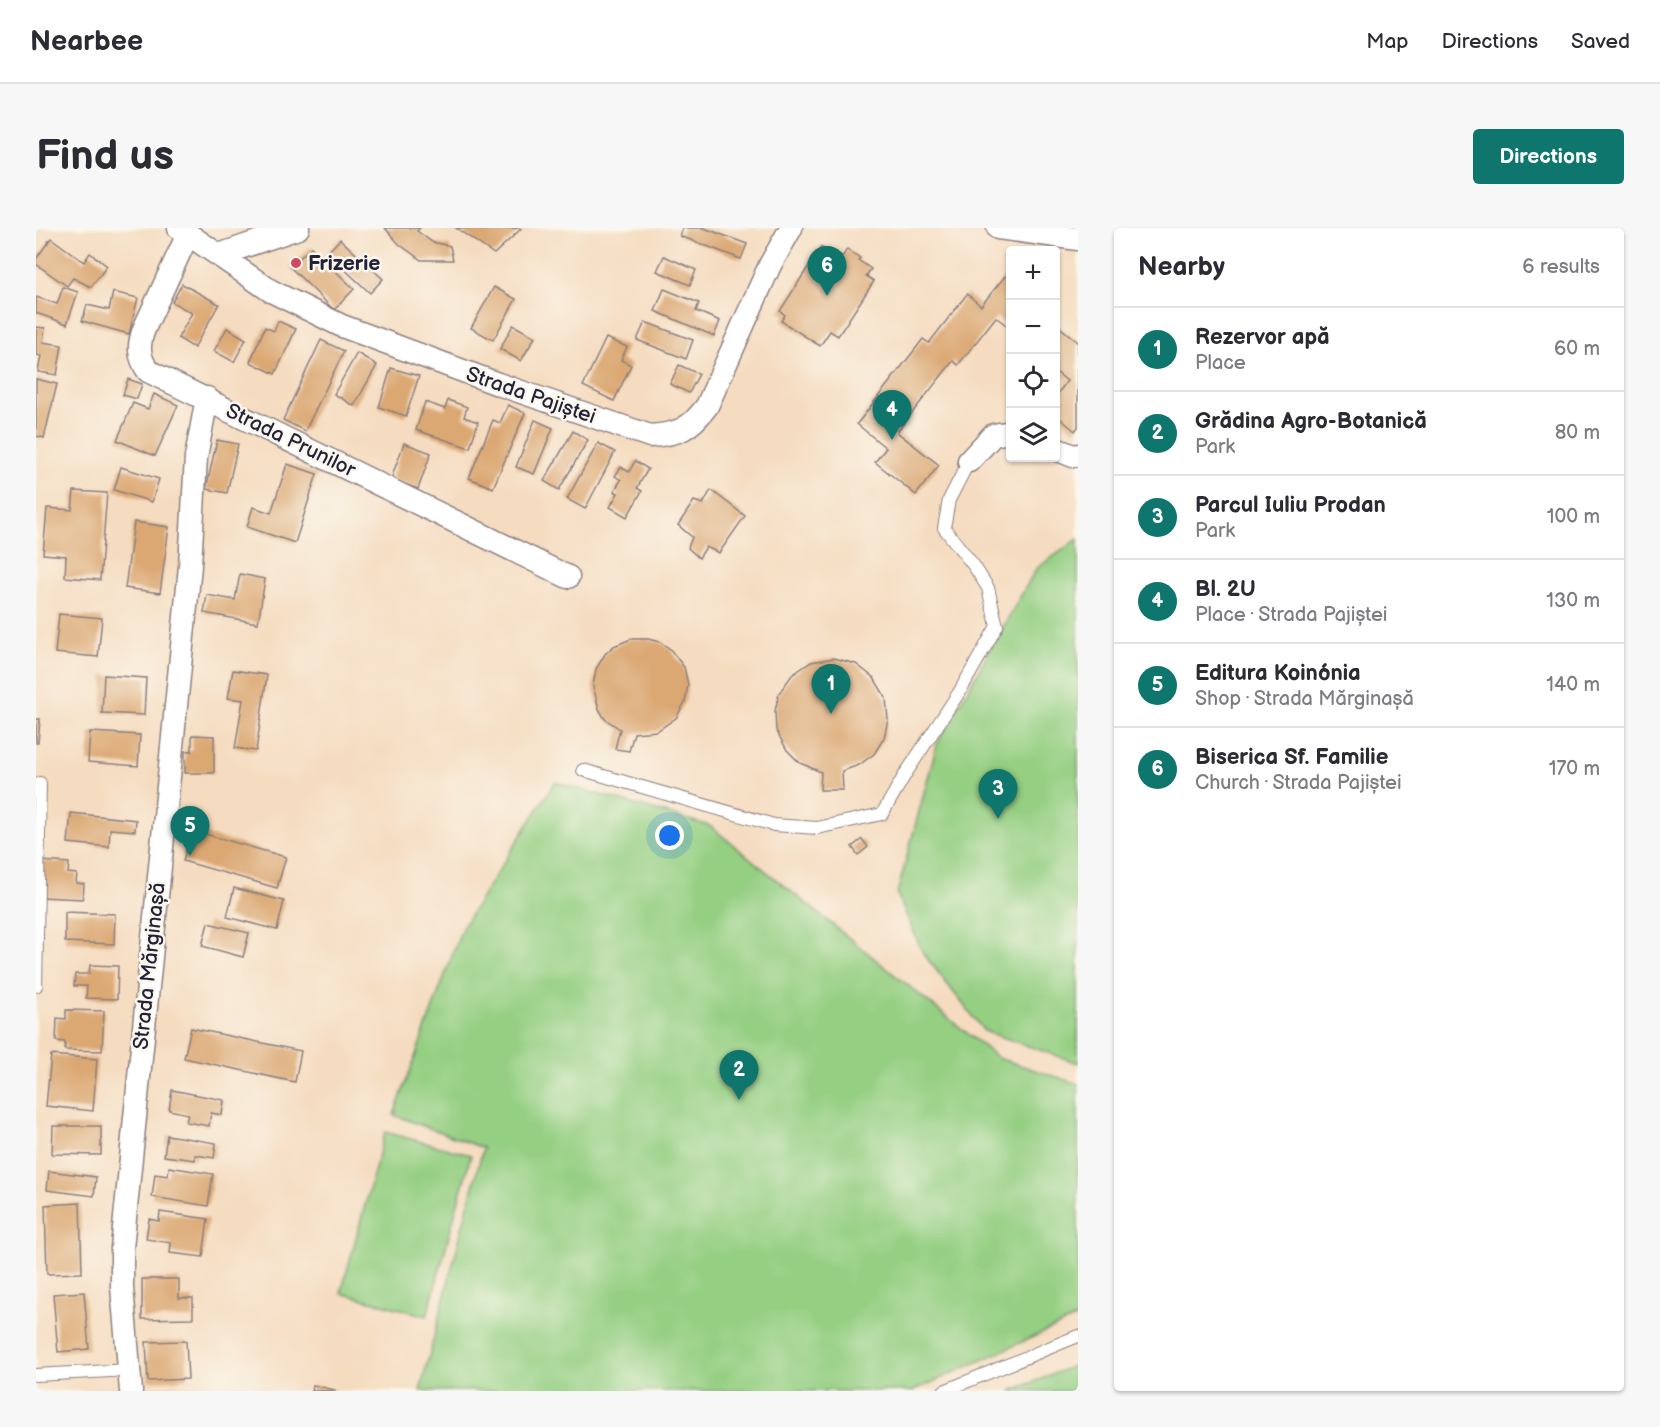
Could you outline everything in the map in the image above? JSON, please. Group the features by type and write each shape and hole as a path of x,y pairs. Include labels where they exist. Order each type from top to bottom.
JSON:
{"street":[{"path":"219,255 298,228"},
{"name":"Strada Pajiștei","path":"184,231 271,291 342,326 498,384 650,436 665,435 681,430 696,421 707,406 770,265 791,228"},
{"path":"998,228 1078,239"},
{"name":"Strada Prunilor","path":"184,231 139,343 142,362 148,371 568,577"},
{"name":"Strada Mărginașă","path":"130,1380 122,1287 123,1237 190,566 196,457 207,398"},
{"path":"969,461 993,435 1006,433"},
{"path":"1060,451 1073,456 1078,455"}],"lane":[{"path":"583,770 774,825 817,828 882,814 960,691 997,626 988,588 944,528 949,500 969,461"},
{"path":"36,986 40,783"},
{"path":"944,1391 1078,1336"},
{"path":"36,1375 130,1380"}],"green space":[{"path":"1078,539 1078,1063 984,1031 923,953 897,894 937,744 1036,569"},
{"path":"555,782 710,826 998,1058 1078,1084 1078,1317 913,1391 420,1391 483,1148 394,1115 462,928"},
{"path":"385,1132 471,1155 427,1316 341,1293"},
{"path":"1078,1364 1078,1391 1011,1391"}],"building":[{"path":"385,228 420,228 417,231 432,242 450,246 453,260 421,260 399,244"},
{"path":"456,228 519,228 521,229 494,254"},
{"path":"683,228 704,228 747,244 741,259 680,236"},
{"path":"51,238 84,262 90,253 107,266 91,287 73,278 67,286 36,264 36,259"},
{"path":"340,239 383,279 370,293 327,253"},
{"path":"311,247 354,289 334,310 290,267"},
{"path":"821,247 830,253 843,256 847,249 871,269 866,276 874,281 838,336 830,331 820,346 781,321 785,315 780,311"},
{"path":"664,256 696,270 690,285 657,271"},
{"path":"1006,277 1006,325 996,317 958,365 953,361 897,432 939,465 916,495 875,462 886,448 857,424 923,339 929,343 967,294 981,306"},
{"path":"182,284 219,304 194,348 178,338 192,313 172,302"},
{"path":"63,287 78,292 67,324 36,313 36,297 57,304"},
{"path":"494,287 516,299 493,340 471,328"},
{"path":"664,289 699,303 696,311 720,321 714,336 655,311"},
{"path":"113,292 138,298 129,334 82,321 87,305 109,310"},
{"path":"278,321 296,329 275,374 250,362 265,327 274,331"},
{"path":"645,322 693,340 686,359 637,340"},
{"path":"513,325 535,337 521,361 500,349"},
{"path":"36,327 45,328 43,342 62,345 57,375 38,372 41,356 36,355"},
{"path":"1060,327 1078,342 1078,427 1075,431 1060,418 1060,391 1067,381 1060,375"},
{"path":"227,328 246,339 234,362 214,351"},
{"path":"606,338 627,347 621,360 631,365 614,401 583,386"},
{"path":"321,340 344,351 305,431 283,420"},
{"path":"357,353 377,365 354,406 334,394"},
{"path":"679,365 699,374 689,393 670,384"},
{"path":"391,368 419,376 406,416 379,407"},
{"path":"36,379 57,384 44,438 36,436"},
{"path":"128,379 142,384 137,399 123,395"},
{"path":"154,394 178,405 155,456 117,440 133,403 148,409"},
{"path":"448,400 467,407 464,417 478,422 470,448 416,430 425,402 445,409"},
{"path":"508,405 525,413 493,488 469,478 493,420 500,423"},
{"path":"535,420 553,428 534,474 516,467"},
{"path":"573,431 588,440 559,490 544,481"},
{"path":"217,440 238,444 227,493 206,489"},
{"path":"404,443 431,453 418,489 391,479"},
{"path":"598,443 615,452 585,509 567,499"},
{"path":"635,461 648,469 637,488 642,491 627,517 610,507 618,493 614,491 621,480 615,476 621,467 629,472"},
{"path":"287,464 317,474 295,543 247,527 253,507 271,513"},
{"path":"121,467 159,479 152,502 114,490"},
{"path":"711,490 745,516 719,553 706,547 699,558 688,548 692,537 678,525 694,501 703,504"},
{"path":"74,491 107,493 100,580 65,577 66,556 43,554 47,508 72,510"},
{"path":"134,522 169,527 160,593 125,588"},
{"path":"240,574 265,579 258,623 204,613 207,595 235,600"},
{"path":"59,614 102,618 98,657 55,653"},
{"path":"631,639 660,642 670,649 684,667 688,685 685,702 676,718 657,731 634,733 629,751 615,749 620,729 605,719 599,709 593,686 596,669 605,654 614,646"},
{"path":"834,658 856,664 874,678 886,698 888,720 884,738 874,754 859,765 842,771 843,790 820,790 821,772 800,763 787,750 776,730 775,711 779,693 792,675 811,662"},
{"path":"233,670 267,675 256,751 235,748 243,700 228,698"},
{"path":"104,675 146,678 144,715 102,713"},
{"path":"36,719 40,719 38,743 36,743"},
{"path":"90,732 140,735 138,766 88,762"},
{"path":"192,735 214,736 214,773 185,773 185,751 192,751"},
{"path":"71,813 136,820 135,831 110,829 109,847 68,843"},
{"path":"191,830 286,857 277,888 183,861"},
{"path":"862,839 868,847 858,855 852,847"},
{"path":"41,861 69,863 68,873 77,874 76,883 84,884 83,899 40,897"},
{"path":"234,888 284,901 277,930 227,917"},
{"path":"65,912 115,914 114,944 65,942"},
{"path":"208,923 249,933 243,957 202,946"},
{"path":"90,965 118,966 117,999 86,998 87,986 74,986 75,974 89,974"},
{"path":"66,1010 104,1011 102,1051 65,1050 65,1042 56,1041 57,1018 66,1019"},
{"path":"191,1028 301,1051 295,1082 184,1058"},
{"path":"51,1055 97,1059 93,1111 46,1106"},
{"path":"172,1090 224,1100 222,1115 211,1113 209,1126 186,1122 188,1114 169,1110"},
{"path":"53,1126 101,1126 101,1155 52,1154"},
{"path":"167,1135 216,1143 214,1158 195,1155 195,1160 164,1156"},
{"path":"169,1167 213,1174 208,1206 152,1197 155,1174 168,1176"},
{"path":"49,1171 96,1177 94,1196 47,1190"},
{"path":"80,1203 82,1273 47,1274 45,1205"},
{"path":"160,1212 208,1219 203,1257 170,1253 171,1243 146,1239 149,1219 159,1221"},
{"path":"142,1279 179,1279 179,1298 193,1298 193,1318 142,1319"},
{"path":"84,1292 89,1349 58,1352 53,1294"},
{"path":"186,1341 188,1379 148,1381 146,1342"},
{"path":"313,1385 335,1390 335,1391 312,1391"}],"place":[{"name":"Frizerie","path":"296,263"},
{"name":"Biserica Sf. Familie","path":"827,296"},
{"name":"Bl. 2U","path":"892,440"},
{"name":"Rezervor apă","path":"831,714"},
{"name":"Parcul Iuliu Prodan","path":"998,819"},
{"name":"Editura Koinónia","path":"190,856"},
{"name":"Grădina Agro-Botanică","path":"739,1100"}]}
